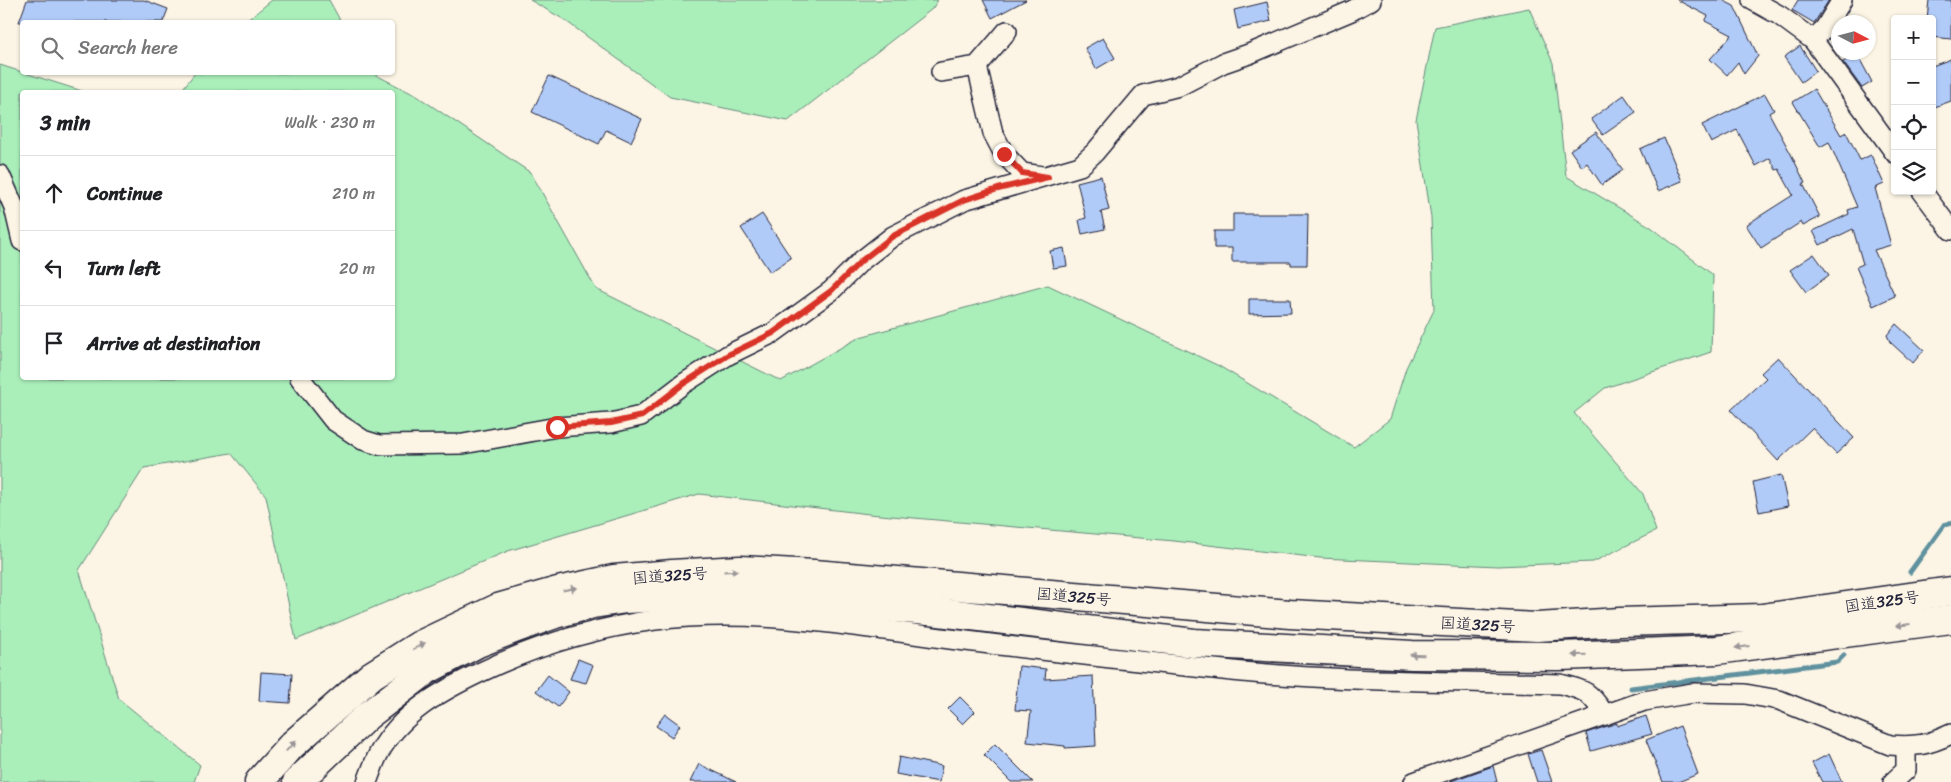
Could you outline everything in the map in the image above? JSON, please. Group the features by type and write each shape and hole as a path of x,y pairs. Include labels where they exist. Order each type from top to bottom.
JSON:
{"highway":[{"name":"国道325号","path":"259,782 292,745 334,707 372,675 418,646 498,608 558,591 614,579 740,570 805,573 1290,614 1537,627 1620,622 1762,618 1951,591"},
{"name":"国道325号","path":"297,782 367,716 427,670 478,643 555,614 593,604 626,599 726,593 939,612 1194,643 1412,656 1560,656 1717,650 1951,619"}],"street":[{"path":"302,380 333,420 363,440 379,445 463,444 557,427 611,423 642,416 683,384 728,355 773,333 831,291 861,261 893,236 964,200 998,189 1048,177 1080,166 1095,152 1143,95 1179,86 1223,63 1343,15 1372,0"},
{"path":"1752,0 1780,15 1813,40 1892,150"},
{"path":"1813,40 1825,28 1842,0"},
{"path":"941,72 977,66 1007,31"},
{"path":"977,66 992,133 1004,154 1022,173 1048,177"},
{"path":"0,175 14,207 20,232"},
{"path":"1925,195 1951,230"},
{"path":"367,782 378,754 395,729 420,706 457,683 507,659 555,642 605,629 656,620 707,617 808,621 1218,670 1366,680 1560,684 1580,688 1593,697 1605,715"},
{"path":"1414,782 1644,701 1693,693 1745,694 1779,700 1890,745 1930,744 1951,734"},
{"path":"1893,782 1906,770 1906,746"}],"green space":[{"path":"272,0 329,0 340,20 247,20"},
{"path":"530,0 938,0 932,9 788,121 670,97 563,19"},
{"path":"1529,8 1553,63 1566,176 1651,227 1713,275 1711,352 1605,388 1574,413 1643,494 1656,531 1593,562 1498,566 1320,558 1174,541 869,514 699,494 508,551 296,640 266,496 231,453 144,468 79,570 119,699 200,765 194,782 0,782 0,65 20,71 20,75 31,75 79,90 20,90 20,380 395,380 395,90 182,90 193,75 376,75 417,96 531,173 596,289 781,381 860,337 1048,285 1219,366 1354,447 1390,419 1406,368 1434,310 1431,217 1416,120 1435,27"}],"building":[{"path":"27,0 144,0 168,9 164,20 20,20 19,22"},
{"path":"983,0 1026,0 992,18"},
{"path":"1677,0 1722,0 1734,6 1758,56 1744,74 1738,62 1727,75 1710,59 1732,35 1705,21 1708,16"},
{"path":"1798,0 1829,0 1814,23 1792,10"},
{"path":"1929,0 1951,0 1951,39 1936,37 1936,15 1927,15"},
{"path":"1267,2 1271,21 1238,29 1234,10"},
{"path":"1103,38 1115,58 1096,69 1085,48"},
{"path":"1800,46 1816,71 1801,82 1784,57"},
{"path":"1951,59 1951,101 1936,107 1936,105 1936,65"},
{"path":"1846,60 1860,60 1872,82 1862,88 1843,62"},
{"path":"549,76 642,119 631,142 606,130 599,144 532,112"},
{"path":"1814,89 1841,135 1846,132 1860,160 1871,155 1884,184 1875,188 1891,245 1874,250 1895,296 1873,306 1856,267 1863,264 1853,229 1820,245 1813,231 1849,214 1848,210 1857,207 1829,142 1820,147 1793,102"},
{"path":"1765,94 1774,110 1769,113 1792,156 1805,183 1803,184 1820,217 1803,226 1801,222 1761,248 1746,225 1793,195 1779,169 1776,170 1770,158 1756,166 1737,130 1711,143 1702,125"},
{"path":"1624,95 1636,112 1603,135 1591,119"},
{"path":"1596,132 1623,170 1602,185 1587,163 1582,167 1570,150"},
{"path":"1664,138 1682,181 1658,191 1640,149"},
{"path":"1101,176 1109,210 1101,212 1105,229 1082,234 1079,220 1086,218 1077,182"},
{"path":"762,214 791,258 770,272 741,228"},
{"path":"1233,214 1308,214 1307,265 1291,265 1291,262 1232,262 1232,248 1214,248 1214,231 1233,231"},
{"path":"1064,248 1067,266 1053,268 1050,251"},
{"path":"1814,254 1829,275 1806,292 1790,270"},
{"path":"1249,299 1290,299 1291,313 1249,314"},
{"path":"1896,324 1924,350 1913,363 1890,342 1887,335"},
{"path":"1778,357 1854,438 1836,454 1812,428 1778,461 1731,410 1766,378 1761,373"},
{"path":"1781,475 1788,506 1759,512 1753,482"},
{"path":"578,659 593,665 586,683 570,679"},
{"path":"1019,666 1046,669 1045,679 1093,676 1096,746 1065,748 1065,746 1027,742 1031,711 1015,710"},
{"path":"261,672 292,674 290,703 259,701"},
{"path":"548,675 569,692 558,707 536,691"},
{"path":"960,697 975,712 963,724 948,709"},
{"path":"665,714 680,725 672,737 656,726"},
{"path":"1646,716 1652,734 1591,751 1586,733 1617,723 1617,726"},
{"path":"1680,726 1698,774 1678,782 1663,782 1646,740"},
{"path":"995,744 1033,782 1011,782 984,755"},
{"path":"1541,750 1552,782 1537,782 1528,754"},
{"path":"1829,754 1842,782 1822,782 1812,763"},
{"path":"899,757 942,766 939,782 896,774"},
{"path":"699,764 736,782 690,782"},
{"path":"1493,766 1497,782 1451,782 1451,781"}],"waterway":[{"path":"1910,572 1944,525 1951,523"},
{"path":"1631,688 1837,662 1844,655"}],"route":[{"path":"557,427 611,423 642,416 683,384 728,355 773,333 831,291 861,261 893,236 964,200 998,189 1048,177 1022,173 1004,154"}]}
